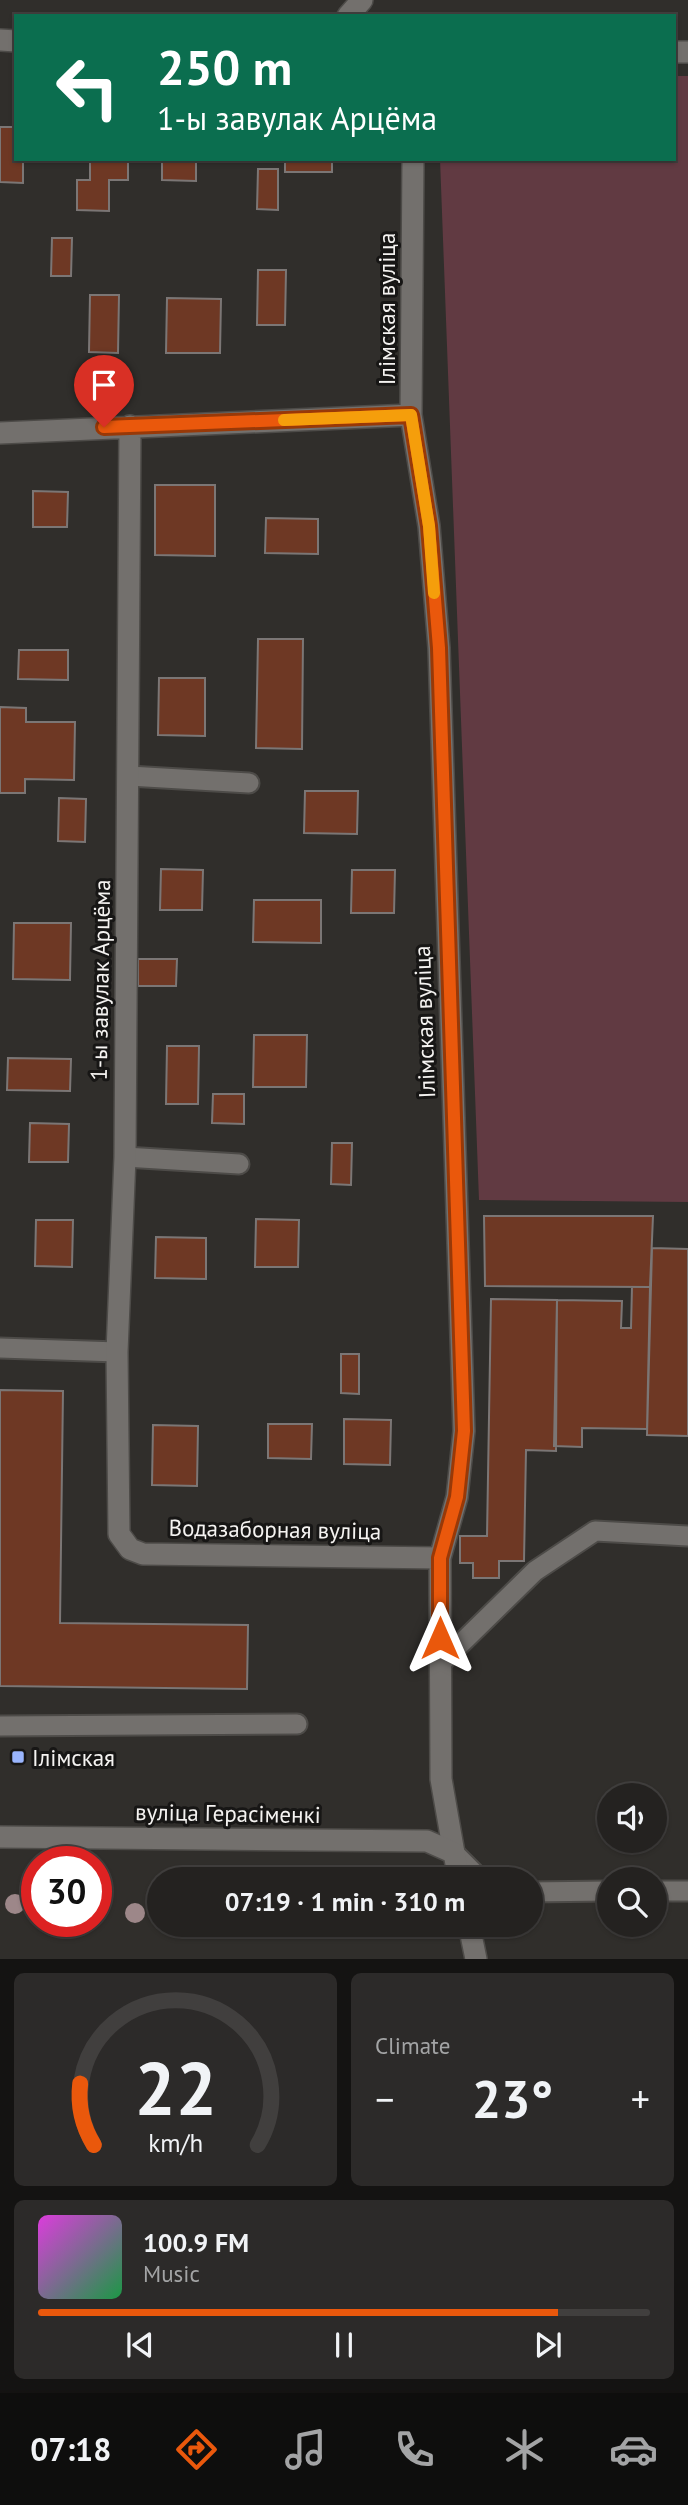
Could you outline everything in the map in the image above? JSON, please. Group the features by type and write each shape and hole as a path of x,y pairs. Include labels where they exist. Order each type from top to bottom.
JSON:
{"street":[{"path":"350,14 362,0"},
{"name":"Ілімская вуліца","path":"413,161 411,415 429,526 439,648 464,1431 457,1497 440,1558 441,1779 457,1867"},
{"path":"0,433 411,415"},
{"name":"1-ы завулак Арцёма","path":"119,1534 117,1352 125,1157 130,426"},
{"name":"Водазаборная вуліца","path":"119,1534 130,1549 143,1554 440,1558"},
{"name":"вуліца Герасіменкі","path":"0,1837 427,1841 454,1853"},
{"path":"472,1937 477,1959"}],"lane":[{"path":"129,776 248,783"},
{"path":"125,1157 239,1164"},
{"path":"0,1348 117,1352"},
{"path":"440,1664 536,1571 596,1531 688,1536"},
{"path":"0,1726 297,1724"},
{"path":"454,1853 468,1867"},
{"path":"543,1892 597,1891"},
{"path":"667,1891 688,1891"}],"shaded area":[{"path":"676,76 688,76 688,1202 479,1200 440,161 676,161"}],"building":[{"path":"0,127 14,127 14,161 23,161 23,183 0,182"},
{"path":"90,161 128,161 128,180 109,180 109,211 77,210 77,180 90,180"},
{"path":"162,161 196,161 196,181 162,180"},
{"path":"285,161 332,161 332,172 285,172"},
{"path":"258,169 278,169 278,210 257,209"},
{"path":"52,238 72,238 71,276 51,276"},
{"path":"258,270 286,270 285,325 257,325"},
{"path":"90,295 119,295 118,353 89,352"},
{"path":"167,298 221,299 220,353 166,353"},
{"path":"155,485 215,485 215,556 155,555"},
{"path":"33,491 68,492 67,527 33,527"},
{"path":"266,518 318,519 318,554 265,553"},
{"path":"258,639 303,639 302,749 256,748"},
{"path":"19,650 68,650 68,680 18,679"},
{"path":"159,678 205,678 205,736 158,735"},
{"path":"0,707 26,708 26,722 75,722 74,780 25,779 25,793 0,793"},
{"path":"305,791 358,791 357,834 304,833"},
{"path":"59,798 86,799 85,842 58,841"},
{"path":"161,869 203,870 202,910 160,910"},
{"path":"352,870 395,870 394,913 351,913"},
{"path":"254,900 321,900 321,943 253,942"},
{"path":"14,923 71,923 70,980 13,979"},
{"path":"138,959 177,959 176,986 138,986"},
{"path":"254,1035 307,1035 306,1087 253,1087"},
{"path":"167,1046 199,1046 198,1104 166,1104"},
{"path":"8,1058 71,1059 70,1091 7,1090"},
{"path":"213,1094 244,1094 244,1124 212,1123"},
{"path":"30,1123 69,1124 68,1162 29,1162"},
{"path":"332,1143 352,1143 351,1185 331,1184"},
{"path":"484,1216 653,1216 650,1287 485,1286"},
{"path":"256,1219 299,1220 298,1267 255,1267"},
{"path":"36,1220 73,1220 72,1267 35,1266"},
{"path":"156,1237 206,1238 206,1279 155,1278"},
{"path":"652,1248 688,1249 688,1436 647,1435"},
{"path":"632,1287 650,1287 647,1429 582,1428 582,1447 554,1446 557,1300 622,1301 621,1328 631,1328"},
{"path":"491,1299 557,1300 556,1451 526,1450 524,1561 499,1561 499,1578 473,1578 473,1563 460,1563 460,1536 487,1536"},
{"path":"341,1354 359,1354 359,1394 341,1393"},
{"path":"0,1390 63,1391 60,1623 248,1625 247,1689 0,1686"},
{"path":"344,1419 391,1420 390,1465 344,1464"},
{"path":"268,1424 312,1424 311,1459 268,1458"},
{"path":"153,1425 198,1426 197,1486 152,1485"}],"slow traffic":[{"path":"284,420 411,415 429,526 434,593"}],"place":[{"name":"Ілімская","path":"18,1757"}],"route":[{"path":"104,427 411,415 429,526 439,648 464,1431 457,1497 440,1558 440,1638"}]}
